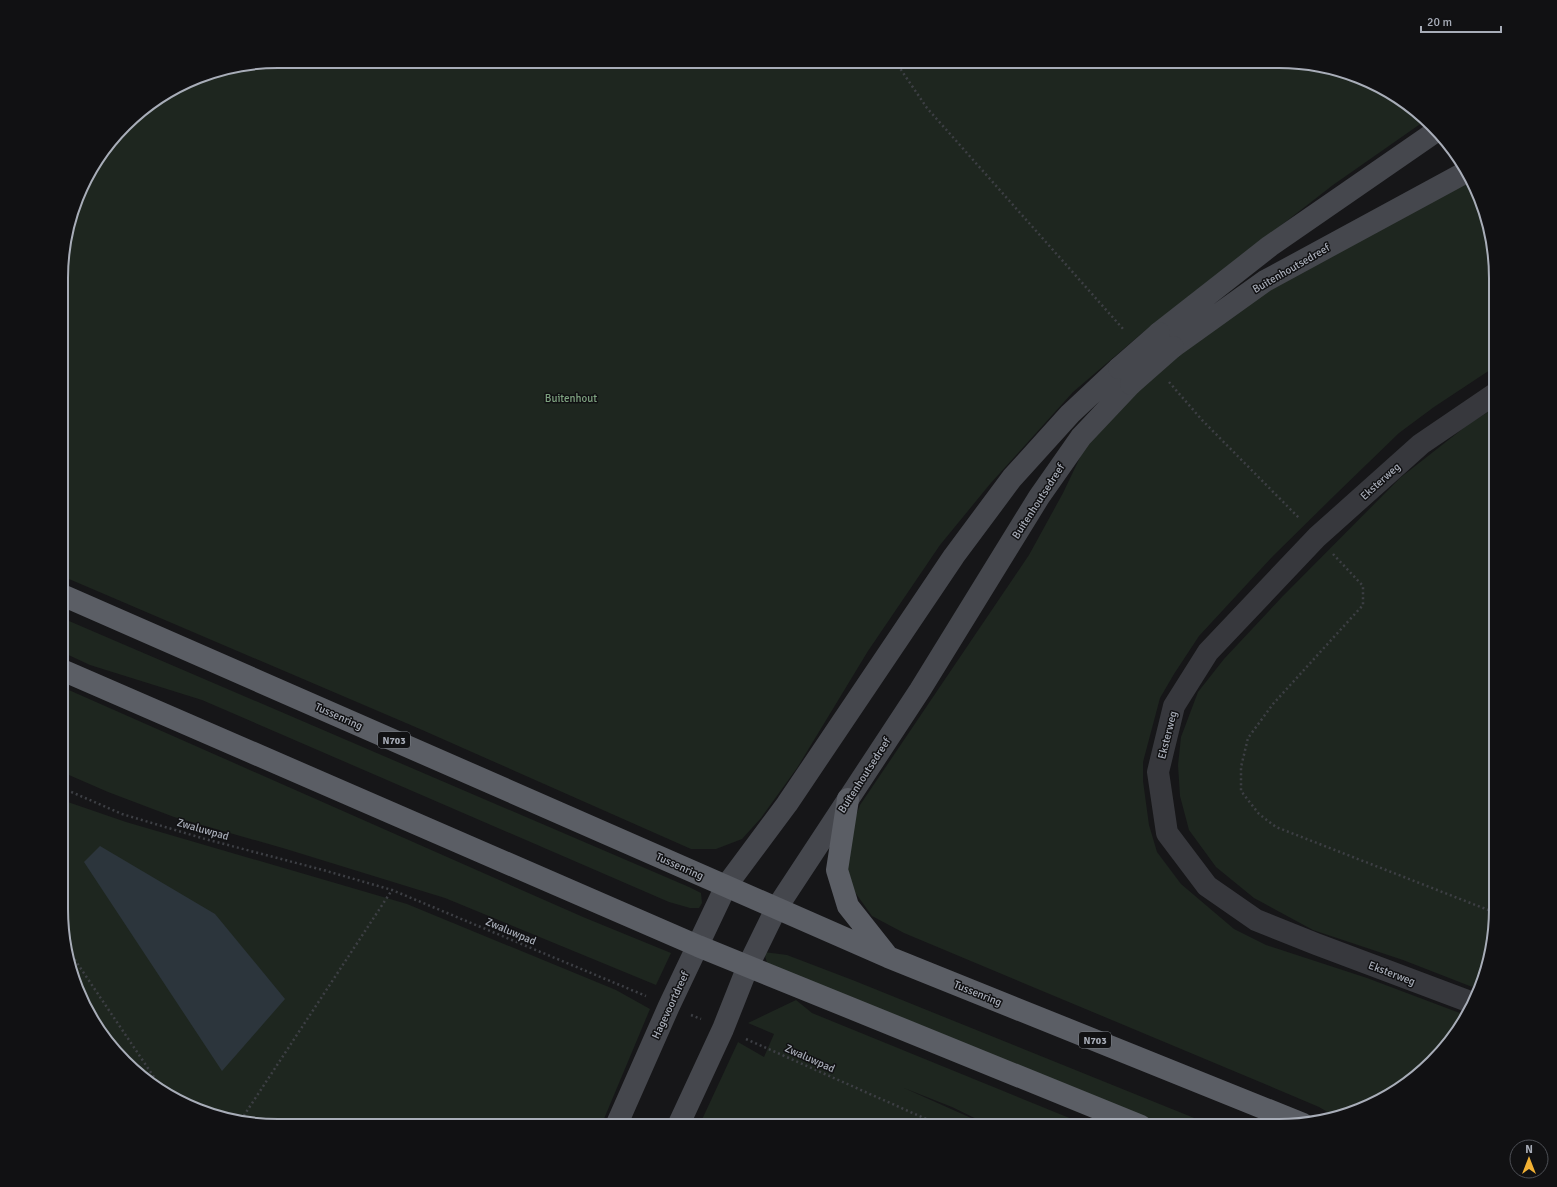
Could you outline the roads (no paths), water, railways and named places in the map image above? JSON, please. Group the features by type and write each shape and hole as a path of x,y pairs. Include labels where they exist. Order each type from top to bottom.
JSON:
{"highway":[{"name":"Tussenring","path":"68,598 888,957 1291,1119"},
{"path":"68,673 698,946 1124,1119"},
{"path":"848,799 837,870 848,906 888,957"}],"main road":[{"name":"Buitenhoutsedreef","path":"726,886 787,804 954,556 1012,478 1070,414 1125,376 1270,246 1431,134"},
{"name":"Buitenhoutsedreef","path":"1166,340 1265,281 1462,174"},
{"name":"Buitenhoutsedreef","path":"748,966 776,909 920,690 1039,497 1125,376"},
{"name":"Hagevoortdreef","path":"619,1119 669,1006 726,886"},
{"path":"681,1119 723,1029 748,966"}],"street":[{"name":"Eksterweg","path":"1467,1001 1256,920 1207,886 1166,833 1158,772 1174,706 1208,652 1317,537 1422,444 1489,398"}],"park label":[{"name":"Buitenhout","path":"571,398"}]}
